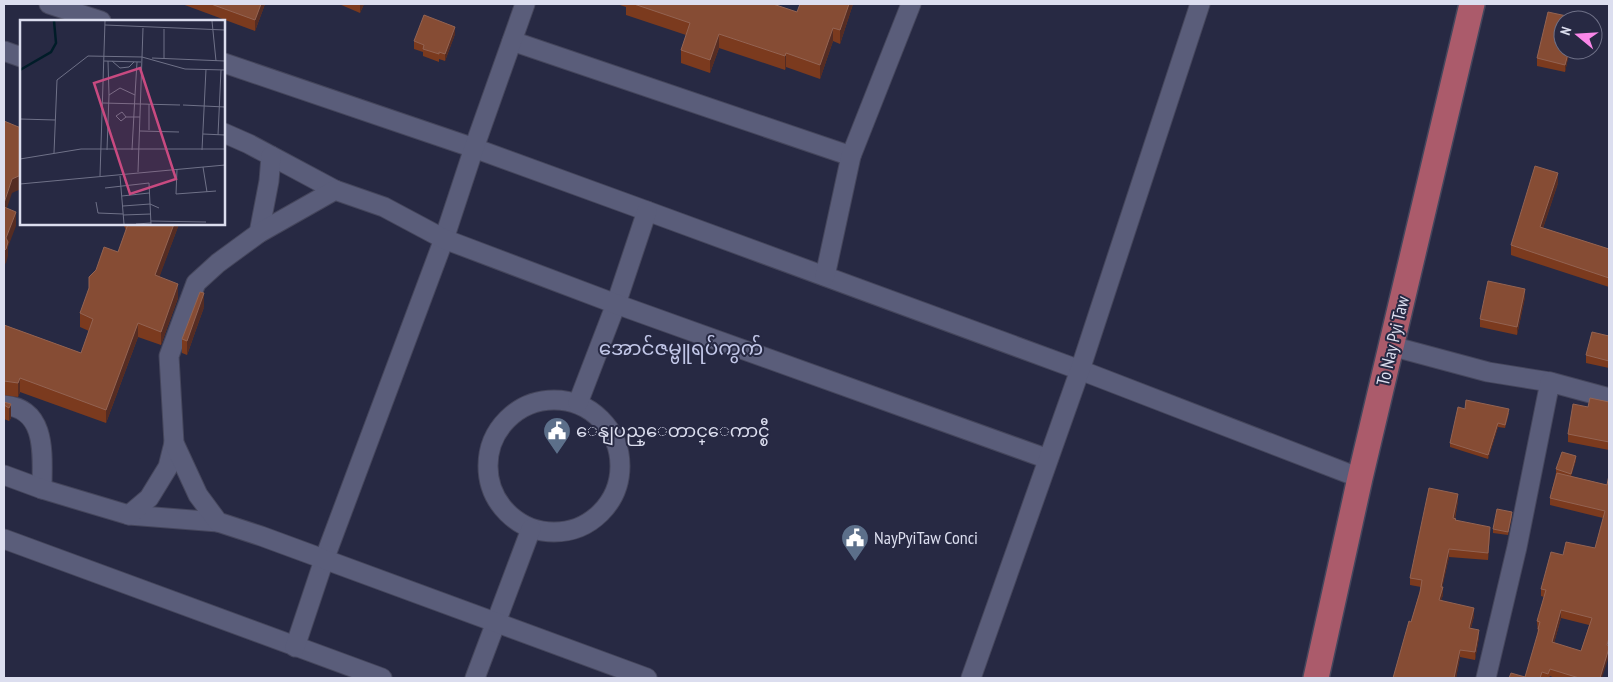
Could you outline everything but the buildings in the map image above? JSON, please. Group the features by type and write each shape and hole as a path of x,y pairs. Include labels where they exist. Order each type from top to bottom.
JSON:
{"main road":[{"name":"To Nay Pyi Taw","path":"1316,678 1360,478 1472,4"}],"street":[{"path":"49,4 97,20"},
{"path":"296,647 324,560 444,239 525,4"},
{"path":"825,276 851,156 912,4"},
{"path":"971,678 1080,370 1200,4"},
{"path":"512,41 851,156"},
{"path":"4,50 20,57"},
{"path":"225,63 474,148 648,211 1080,370 1360,478"},
{"path":"225,133 249,144 335,190 384,207 444,239 616,304 1048,459"},
{"path":"259,232 269,181 271,156"},
{"path":"129,516 149,498 168,467 174,443 169,356 196,283 218,263 259,232 335,190"},
{"path":"578,403 616,304 648,211"},
{"path":"1391,346 1488,372 1550,382 1609,398"},
{"path":"1486,678 1517,547 1550,382"},
{"path":"555,398 578,403 600,418 614,436 620,459 619,482 609,504 597,517 577,529 554,533 531,529 512,519 497,501 488,480 488,456 496,432 512,414 532,402 555,398"},
{"path":"4,405 10,405 31,416 39,431 42,454 42,489"},
{"path":"174,443 198,496 218,522"},
{"path":"4,475 129,516 218,522 262,536 648,678"},
{"path":"474,678 531,529"},
{"path":"4,539 382,678"}],"place":[{"name":"ေနျပည္ေတာင္ေကာင္စီ","path":"557,455"},
{"name":"NayPyiTaw Conci","path":"855,562"}],"district":[{"name":"အောင်ဇမ္ဗူရပ်ကွက်","path":"681,348"}]}
